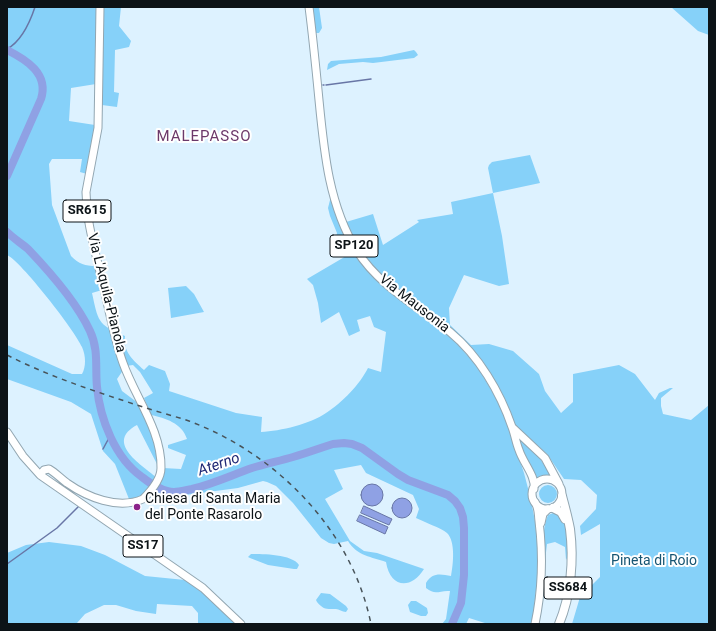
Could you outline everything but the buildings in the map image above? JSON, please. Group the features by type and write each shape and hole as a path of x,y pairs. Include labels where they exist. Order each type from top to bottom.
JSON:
{"highway":[{"name":"SS684","path":"559,624 567,595 571,550 569,522 562,492"},
{"name":"SS684","path":"551,508 560,511 564,517 568,529 571,550"}],"main road":[{"name":"Via L'Aquila-Pianola","path":"40,475 44,470 50,470 74,487 104,501 120,503 141,500 145,497 158,479 161,469 159,450 144,407 122,357 86,206 86,192 96,146 99,123 100,7"},
{"name":"Via Mausonia","path":"310,7 326,163 334,195 347,231 363,260 386,284 401,297 450,333 479,364 490,381 512,426 522,458 533,478 534,489"},
{"name":"Via Mausonia","path":"512,426 545,458 557,478 562,492"},
{"name":"SS17","path":"7,432 28,462 40,475 199,585 212,595 241,624"},
{"path":"535,624 541,570 540,527 538,508 533,496 534,489 539,482 548,480 556,482 562,492 559,503 551,508 542,517 540,527"},
{"path":"535,502 541,507 551,508"}],"green space":[{"path":"7,7 97,7 96,84 71,88 69,121 95,125 87,174 80,172 82,159 52,159 49,164 52,205 71,256 82,264 96,266 102,290 92,293 98,316 104,325 125,336 127,351 144,370 149,365 165,371 170,384 169,391 236,413 262,417 261,432 295,426 319,417 332,409 355,387 368,368 381,372 386,332 374,327 370,316 357,320 360,331 349,336 339,312 321,323 313,285 307,279 353,252 391,293 453,339 477,366 496,398 508,425 524,473 535,521 538,554 537,582 532,624 488,624 469,618 466,624 442,624 446,619 450,591 432,592 426,588 426,583 428,579 434,575 440,574 451,576 453,548 450,537 447,533 437,527 416,518 419,509 413,495 366,473 361,465 334,470 343,489 325,499 350,541 364,551 377,553 424,569 419,576 407,583 396,581 392,577 388,571 386,562 360,553 348,541 334,544 321,538 293,503 276,486 267,482 263,481 238,488 178,496 162,496 153,490 163,468 181,469 186,455 168,448 168,445 187,439 185,433 177,425 151,415 144,398 153,393 140,372 133,365 126,366 117,379 122,391 138,403 142,411 154,442 158,466 137,425 128,432 124,438 125,445 128,452 156,477 142,496 129,499 115,464 103,451 91,414 71,402 7,379 7,345 72,374 82,374 85,361 82,347 70,327 35,282 14,260 7,255"},
{"path":"103,7 121,7 119,26 131,41 129,47 115,50 114,92 119,93 117,107 102,105 101,58"},
{"path":"313,7 319,7 322,28 319,33 315,33"},
{"path":"671,7 709,7 709,35 698,31"},
{"path":"414,50 418,55 414,58 373,63 363,62 339,64 327,70 328,64 331,61 381,57"},
{"path":"530,155 540,183 493,193 488,168 489,165 492,162"},
{"name":"Pineta di Roio","path":"493,193 502,236 509,284 499,286 464,275 449,308 450,325 471,345 489,344 513,351 539,374 545,391 561,413 573,402 573,374 619,365 635,374 655,400 659,393 673,388 661,398 663,414 691,420 709,405 709,624 572,624 580,597 600,577 600,524 581,535 580,526 596,509 597,495 581,480 564,479 547,454 514,425 482,362 388,282 360,250 346,222 373,214 383,245 419,222 417,220 453,214 451,202"},
{"path":"331,196 350,246 342,247 335,242 337,233 328,208"},
{"path":"186,286 194,294 204,312 171,318 168,288"},
{"path":"517,434 541,460 552,479 546,478 538,481 525,460"},
{"path":"548,485 554,488 557,494 554,500 548,503 542,500 539,494 542,488"},
{"path":"556,512 562,518 567,531 569,552 566,560 565,547 555,542 547,544 545,561 543,544 546,520 548,515"},
{"path":"49,542 81,546 105,555 145,576 185,580 202,592 237,624 198,624 198,613 192,606 157,604 156,614 136,611 116,605 104,605 85,614 77,623 73,624 7,624 7,553 26,545"},
{"path":"251,554 284,557 295,561 299,565 297,569 294,569 268,565 248,557"},
{"path":"321,593 330,594 346,606 348,609 346,612 337,609 325,608 322,606 316,600"},
{"path":"411,601 416,601 427,608 428,613 426,616 421,616 410,612 408,605"}],"shaded area":[{"path":"372,484 380,487 383,495 380,503 372,506 364,503 361,495 364,487"},
{"path":"398,498 406,498 412,504 412,512 406,518 398,518 392,512 392,504"},
{"path":"364,506 392,519 389,525 361,513"},
{"path":"360,515 388,527 385,534 357,521"}],"waterway":[{"path":"7,49 12,46 21,36 31,19 35,7"},
{"name":"Aterno","path":"7,50 29,63 39,75 43,90 41,99 7,176"},
{"path":"326,85 371,79"},
{"name":"Aterno","path":"7,232 28,249 45,267 78,309 90,331 95,345 97,387 105,425 117,449 132,469 145,480 157,487 165,491 176,492 200,487 252,468 333,444 352,444 362,448 408,480 448,495 460,508 464,528 464,575 461,603 452,624"},
{"path":"103,449 110,436"},
{"path":"7,564 57,528 79,506"}],"railway":[{"path":"7,355 74,384 189,421 221,435 252,453 280,475 306,500 328,527 347,557 361,590 371,624"}],"place":[{"name":"Chiesa di Santa Maria del Ponte Rasarolo","path":"137,507"}],"district":[{"name":"MALEPASSO","path":"204,137"}]}
